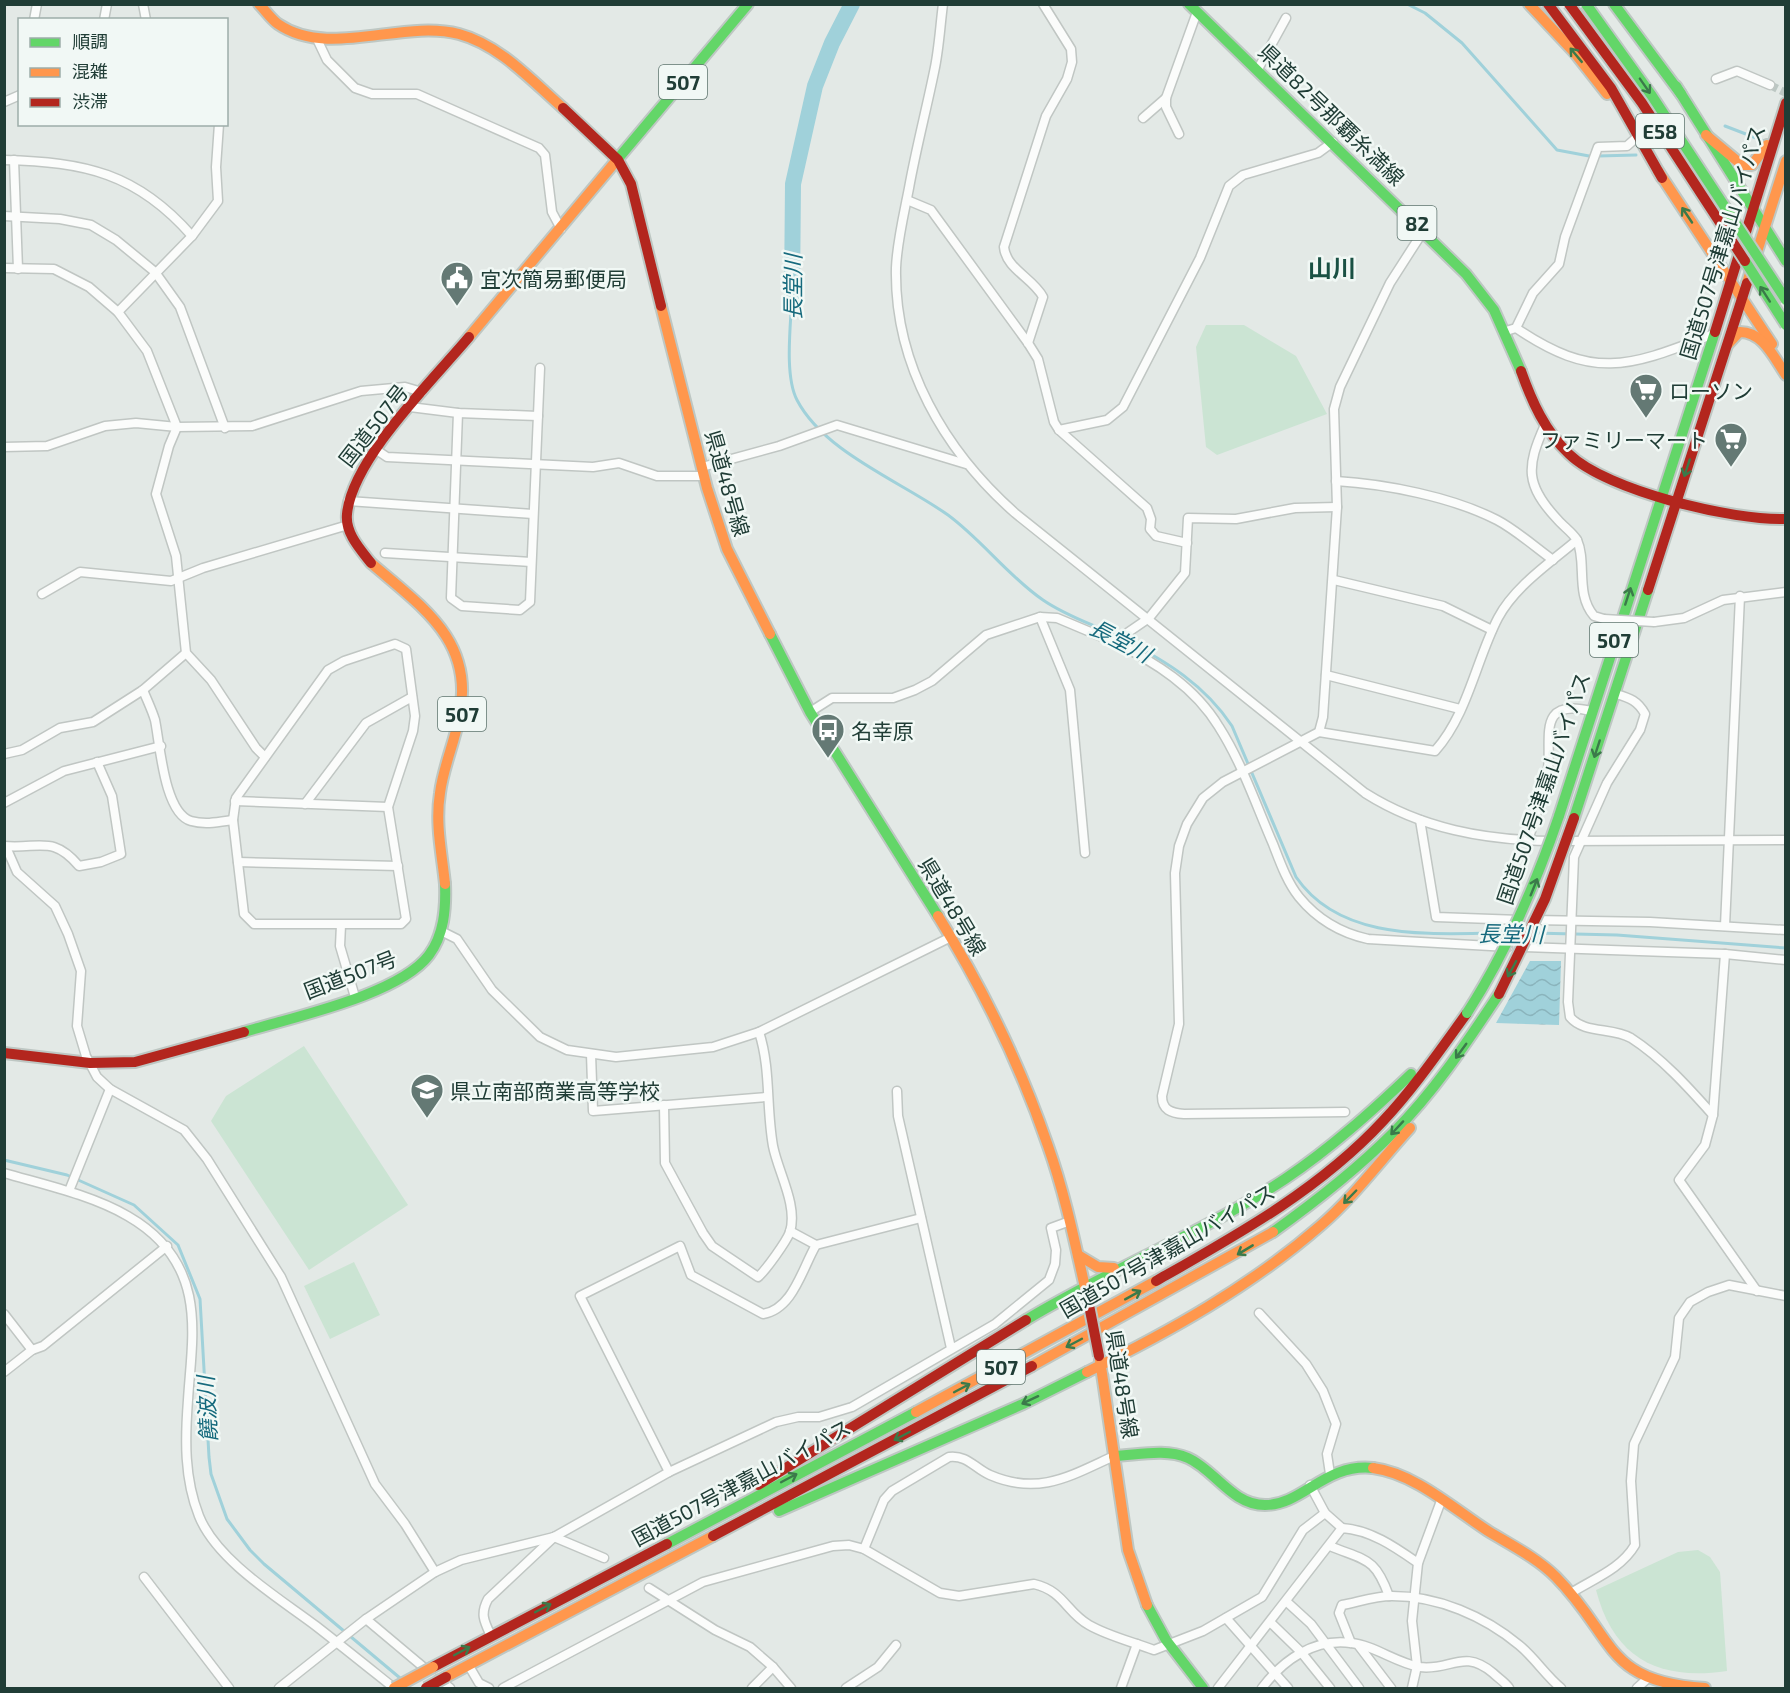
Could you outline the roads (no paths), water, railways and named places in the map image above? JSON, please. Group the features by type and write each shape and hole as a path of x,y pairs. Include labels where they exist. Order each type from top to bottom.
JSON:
{"main road":[{"path":"259,4 278,23 297,34 317,39 433,30 459,34 482,43 507,59 618,160"},
{"name":"国道507号","path":"4,1053 90,1064 135,1062 355,997 392,982 418,966 430,954 441,931 445,894 438,808 445,771 462,713 464,688 460,663 451,640 435,616 371,566 357,547 348,525 348,501 353,481 375,449 422,392 748,4"},
{"path":"1529,4 1594,76 1785,364"},
{"path":"1548,4 1580,41 1609,83 1638,129 1662,178"},
{"name":"E58","path":"1569,4 1642,103 1785,325"},
{"name":"E58","path":"1586,4 1652,96 1785,300"},
{"path":"1614,4 1681,94"},
{"path":"1624,4 1785,261"},
{"name":"県道82号那覇糸満線","path":"1192,7 1424,230 1482,292 1511,329 1545,424 1572,457 1593,471 1676,501 1760,521 1785,519"},
{"name":"国道507号津嘉山バイパス","path":"394,1689 1038,1348 1255,1225 1320,1178 1382,1122 1425,1072 1454,1027 1467,1013 1516,928 1559,816 1731,282 1785,103"},
{"path":"1706,135 1734,161 1749,166 1758,159 1778,127"},
{"name":"県道48号線","path":"618,160 631,184 703,471 727,549 810,712 951,937 1028,1092 1048,1146 1070,1221 1086,1291 1100,1361 1128,1550 1136,1579 1147,1610 1168,1645 1203,1689"},
{"name":"国道507号津嘉山バイパス","path":"426,1689 448,1683 469,1666 1010,1378 1274,1232 1334,1186 1379,1146 1449,1068 1499,994 1532,928 1574,818 1616,694 1785,161"},
{"path":"1725,348 1739,332 1752,333 1761,340 1785,375"},
{"path":"641,1557 927,1379 1086,1291 1114,1268 1191,1232 1285,1179 1386,1100 1454,1027"},
{"path":"648,1570 943,1440 1100,1361 1155,1339 1266,1269 1322,1225 1419,1118 1446,1082 1449,1068"},
{"path":"1078,1255 1098,1267 1114,1268"},
{"path":"1114,1456 1158,1452 1187,1458 1211,1471 1239,1497 1262,1505 1277,1503 1330,1474 1348,1468 1387,1471 1441,1501 1554,1574 1571,1593 1612,1653 1628,1668 1647,1679 1664,1684 1705,1689"}],"street":[{"path":"943,4 934,71 907,200 896,266 896,303 906,347 937,423 966,465 985,486 1015,513 1365,793 1388,807 1419,820 1466,834 1528,841 1785,840"},
{"path":"1028,343 1043,297 1038,288 1010,264 1005,257 1004,247 1046,116 1067,79 1072,62 1071,49 1043,4"},
{"path":"1179,134 1166,107 1166,98 1192,7"},
{"path":"1257,69 1286,18"},
{"path":"317,39 327,60 354,88 372,94 417,94 539,148 545,155 552,212 561,229"},
{"path":"1716,79 1737,71 1770,85"},
{"path":"4,102 18,96"},
{"path":"1143,118 1166,98"},
{"path":"118,312 192,236 218,201 216,167 219,126"},
{"path":"1636,138 1627,146 1598,147 1565,237 1559,264 1533,293 1511,329 1570,359 1603,364 1656,356 1714,334"},
{"path":"1059,430 1107,420 1123,407 1200,258 1229,186 1243,175 1318,153 1333,142"},
{"path":"18,269 17,217 9,160 63,162 102,171 138,189 169,209 192,236"},
{"path":"907,200 931,210 1028,343 1038,359 1054,422 1059,430 1147,508 1151,519 1150,529 1156,536 1187,543"},
{"path":"4,216 60,219 91,225 116,240 155,272 180,307 225,428"},
{"path":"1318,732 1323,717 1334,580 1337,507 1334,409 1340,387 1390,283 1424,230"},
{"path":"4,268 54,269 71,276 118,312 147,351 177,427 169,446 156,494 176,556 186,653 211,680 256,748 265,757"},
{"path":"458,413 451,598 462,606 520,610 530,602 540,368"},
{"path":"4,447 47,446 116,425 136,423 177,427 252,426 361,391 405,387 422,392"},
{"path":"410,407 458,413 537,416"},
{"path":"1545,424 1532,453 1533,484 1539,498 1577,540 1585,601 1594,616 1604,619 1654,622 1684,618 1712,604 1740,596 1785,592"},
{"path":"375,449 387,457 593,467 619,463 657,476 703,471 837,425 852,427 966,465"},
{"path":"1336,481 1371,483 1452,504 1498,520 1553,561"},
{"path":"348,501 533,514"},
{"path":"1114,642 1149,618 1185,573 1188,518 1236,519 1295,507 1337,507"},
{"path":"42,594 80,572 171,581 203,568 348,525"},
{"path":"1345,1112 1184,1114 1172,1113 1162,1103 1179,1024 1175,873 1179,846 1187,824 1203,798 1223,782 1318,732 1435,750 1444,741 1460,709 1499,615 1519,589 1577,540"},
{"path":"385,553 531,562"},
{"path":"1334,580 1443,606 1492,630"},
{"path":"1725,926 1740,596"},
{"path":"810,712 832,698 893,698 915,690 932,681 986,635 1040,617 1057,618 1148,658 1185,686 1218,725 1243,772 1286,875 1298,896 1322,919 1336,928 1368,939 1571,950 1725,954 1785,960"},
{"path":"1040,617 1070,690 1085,852"},
{"path":"395,644 405,648 412,697 413,731 388,807 406,919 401,924 254,924 244,914 233,820 235,801 265,757 328,670 344,661 395,644"},
{"path":"4,753 22,750 60,728 93,722 143,690 186,653"},
{"path":"1326,675 1460,709"},
{"path":"143,690 154,716 168,788 175,807 189,821 206,823 233,820"},
{"path":"1616,694 1640,704 1645,714 1640,730 1607,783 1574,857 1570,1017 1575,1023 1618,1032 1629,1037 1685,1083 1713,1115"},
{"path":"305,804 366,723 412,697"},
{"path":"1528,841 1547,776 1550,722 1555,714 1564,708 1592,711"},
{"path":"4,803 64,771 161,746"},
{"path":"98,762 112,796 121,854 101,862 79,866 66,850 53,846 5,847 16,872 55,906 68,934 81,971 77,1026 90,1064 98,1077 111,1089 184,1130 207,1159 281,1276 375,1484 405,1524 435,1572"},
{"path":"235,801 388,807"},
{"path":"1419,820 1436,917 1785,930"},
{"path":"238,862 398,866"},
{"path":"341,925 339,946 355,997"},
{"path":"441,931 457,939 492,990 540,1037 567,1050 616,1057 713,1047 759,1032 951,937"},
{"path":"1725,954 1713,1115 1705,1145 1679,1180 1757,1292"},
{"path":"664,1105 665,1163 712,1246 758,1277 790,1231 790,1206 773,1147 766,1097 767,1056 759,1032"},
{"path":"591,1054 593,1111 766,1097"},
{"path":"70,1189 111,1089"},
{"path":"897,1091 898,1116 951,1348"},
{"path":"4,1173 70,1189 124,1213 150,1230 167,1246 181,1272 193,1330 186,1465 198,1515 207,1532 230,1557 394,1689"},
{"path":"790,1231 816,1245 921,1218"},
{"path":"491,1636 483,1620 482,1610 488,1599 554,1536 669,1472 776,1422 798,1417 819,1417 852,1407 995,1323 1049,1280 1055,1264 1056,1250 1051,1228 1070,1221"},
{"path":"669,1472 580,1296 680,1246 691,1275 763,1314 775,1312 787,1301 816,1245"},
{"path":"4,1372 32,1350 44,1346 167,1246"},
{"path":"1571,1593 1608,1573 1630,1554 1635,1545 1631,1481 1634,1444 1675,1358 1679,1318 1690,1302 1707,1292 1729,1285 1785,1296"},
{"path":"1259,1313 1305,1364 1323,1390 1336,1424 1327,1454 1330,1474"},
{"path":"4,1314 32,1350"},
{"path":"864,1549 884,1500 892,1491 949,1457 959,1456 967,1459 990,1475 1018,1484 1036,1485 1061,1479 1114,1456"},
{"path":"1310,1485 1325,1513 1342,1528 1356,1529 1389,1544 1418,1563"},
{"path":"1412,1689 1417,1666 1412,1621 1418,1563 1441,1501"},
{"path":"503,1689 703,1582 730,1572 833,1546 849,1545 864,1549 940,1593 959,1596 1034,1584 1044,1586 1055,1592 1075,1615 1088,1625 1154,1650 1203,1631 1262,1597 1304,1530 1325,1513"},
{"path":"1218,1689 1342,1528"},
{"path":"279,1689 366,1619 435,1572 461,1560 554,1536 604,1558"},
{"path":"1330,1546 1371,1563 1380,1572 1389,1596"},
{"path":"144,1577 230,1689"},
{"path":"649,1588 715,1630 750,1647 774,1667 791,1689"},
{"path":"1391,1689 1355,1644 1338,1613 1342,1605 1389,1596 1415,1597 1458,1608 1487,1622 1521,1646 1561,1689"},
{"path":"1287,1602 1328,1645 1359,1689"},
{"path":"1226,1618 1288,1689"},
{"path":"366,1619 448,1683"},
{"path":"1271,1623 1301,1652 1330,1689"},
{"path":"1121,1689 1137,1644"},
{"path":"1262,1689 1274,1672 1301,1652 1328,1645 1355,1644 1417,1666 1471,1659 1481,1663 1509,1689"},
{"path":"846,1689 878,1667 896,1645"},
{"path":"469,1666 479,1683 489,1689"},
{"path":"752,1689 774,1667"},
{"path":"1637,1689 1647,1679"}],"water":[{"path":"1530,961 1561,961 1559,1025 1496,1023"}],"waterway":[{"name":"長堂川","path":"792,295 793,184 815,86 832,43 852,4"},
{"path":"1407,4 1425,13 1462,43 1557,150 1589,156"},
{"path":"1725,126 1764,141"},
{"path":"1598,156 1636,155"},
{"name":"長堂川","path":"792,295 789,363 793,389 797,400 809,418 825,435 865,464 948,515 1043,600 1117,636"},
{"name":"長堂川","path":"1123,639 1183,675 1210,698 1221,711 1232,726 1296,877 1315,899 1338,914 1364,924 1392,930 1451,934 1508,933"},
{"name":"長堂川","path":"1533,933 1617,935 1786,948"},
{"name":"饒波川","path":"4,1160 67,1175 134,1205 178,1245 200,1299 211,1474 227,1519 250,1550 264,1564 400,1678"}],"tunnel":[{"path":"1770,85 1786,93"}],"place":[{"name":"宜次簡易郵便局","path":"457,307"},
{"name":"ローソン","path":"1646,419"},
{"name":"ファミリーマート","path":"1731,468"},
{"name":"名幸原","path":"828,759"},
{"name":"県立南部商業高等学校","path":"427,1119"}],"district":[{"name":"山川","path":"1332,267"}]}
